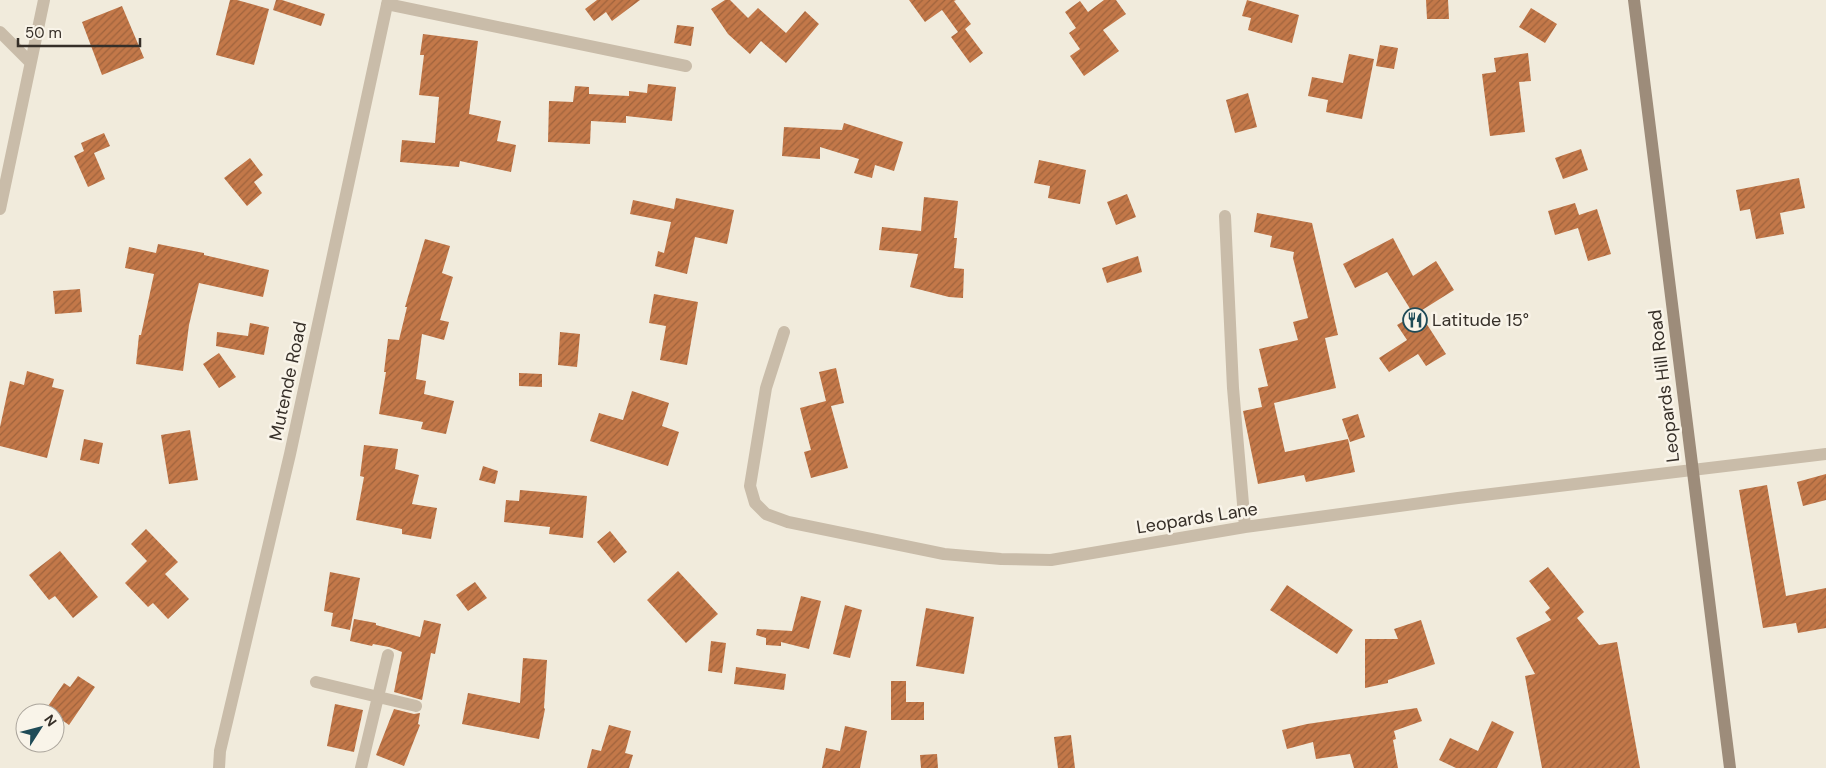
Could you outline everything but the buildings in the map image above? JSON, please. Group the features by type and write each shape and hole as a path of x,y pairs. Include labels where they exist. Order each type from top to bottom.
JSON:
{"main road":[{"name":"Leopards Hill Road","path":"1634,0 1730,768"}],"street":[{"path":"0,209 44,0"},
{"path":"388,2 686,66"},
{"name":"Mutende Road","path":"219,768 220,752 290,454 388,2"},
{"path":"0,32 30,62"},
{"path":"1225,216 1233,388 1245,527"},
{"name":"Leopards Lane","path":"784,332 766,388 750,486 755,503 766,514 788,522 944,554 1002,560 1051,560 1245,527 1458,498 1692,472 1826,454"},
{"path":"361,768 388,655"},
{"path":"316,682 416,706"}],"place":[{"name":"Latitude 15°","path":"1415,320"}]}
